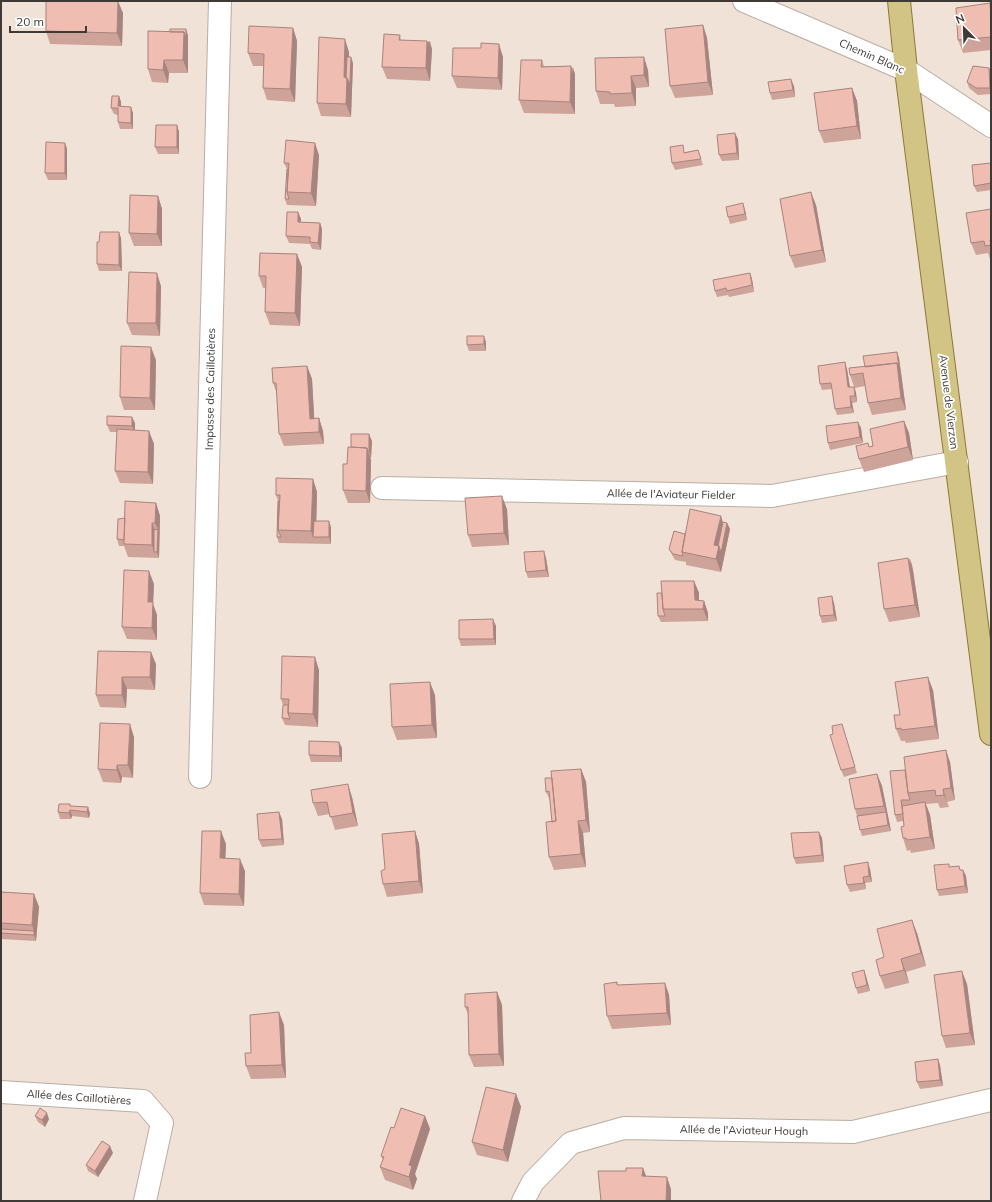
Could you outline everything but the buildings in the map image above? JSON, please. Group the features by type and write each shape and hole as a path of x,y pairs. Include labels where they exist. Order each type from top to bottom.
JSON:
{"main road":[{"name":"Avenue de Vierzon","path":"899,1 906,70 991,734"}],"street":[{"name":"Impasse des Caillotières","path":"200,776 220,1"},
{"name":"Chemin Blanc","path":"744,1 906,70 991,126"},
{"name":"Allée de l'Aviateur Fielder","path":"382,488 772,496 957,462"},
{"name":"Allée des Caillotières","path":"1,1092 143,1101 162,1123 145,1201"},
{"name":"Allée de l'Aviateur Hough","path":"523,1201 533,1182 570,1143 624,1128 853,1132 991,1100"}]}
